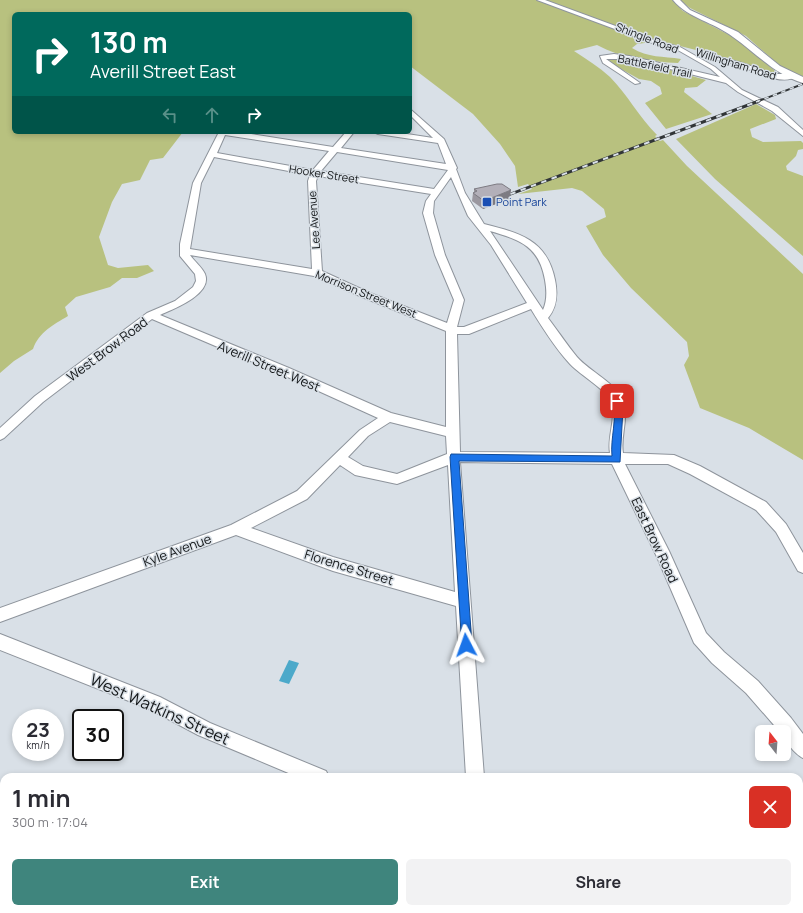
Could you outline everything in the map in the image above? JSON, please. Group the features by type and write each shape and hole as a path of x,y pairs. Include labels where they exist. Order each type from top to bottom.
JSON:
{"main road":[{"path":"676,0 688,11 734,34 777,68 803,80"}],"street":[{"name":"Shingle Road","path":"540,0 590,19 609,24 657,43 678,48 686,54 713,68 754,100 775,109 803,134"},
{"name":"Willingham Road","path":"678,48 716,59 741,64 770,77 783,78 794,76"},
{"name":"Battlefield Trail","path":"637,84 605,62 602,57 607,56 642,61 728,81"},
{"name":"East Brow Road","path":"412,115 441,141 453,168 461,193 473,216 482,226 542,318 574,361 604,386 617,401 619,408 615,446 617,460 664,556 700,638 706,646 752,687 788,726 803,749"},
{"path":"185,251 197,183 210,154 222,134"},
{"path":"236,134 453,168 430,201 428,213 440,255 459,300 451,329 452,433 475,773"},
{"name":"Lee Avenue","path":"317,273 312,181 315,173 348,134"},
{"path":"392,134 441,141"},
{"name":"Hooker Street","path":"210,154 315,173 437,192"},
{"path":"482,226 524,240 538,249 544,257 550,277 552,297 550,310 542,318"},
{"name":"Morrison Street West","path":"185,251 317,273 366,295 451,329"},
{"name":"West Brow Road","path":"0,435 39,400 151,316 179,303 198,289 202,281 200,274 189,262 185,251"},
{"path":"451,329 465,331 533,304"},
{"name":"Averill Street West","path":"151,316 285,371 388,417 452,433"},
{"name":"Kyle Avenue","path":"0,615 236,529 302,495 364,432 388,417"},
{"path":"338,458 360,471 397,479 454,457 617,460 669,459 695,470 761,506 781,528 803,566"},
{"name":"Florence Street","path":"236,529 333,564 463,601"},
{"name":"West Watkins Street","path":"0,642 154,704 204,729 310,773"}],"green space":[{"path":"0,0 672,0 683,11 737,39 780,75 778,76 716,58 696,50 660,41 637,44 632,48 644,54 681,59 678,63 657,62 626,56 597,45 574,51 597,66 610,77 644,121 657,135 655,136 660,141 663,140 687,166 803,274 803,460 749,428 700,408 684,365 689,356 687,342 631,288 603,255 586,226 606,217 604,209 582,191 572,188 518,194 532,189 528,184 518,187 515,166 500,144 473,114 412,68 412,12 12,12 12,134 181,134 163,158 150,160 140,180 122,184 112,202 99,237 108,265 118,268 148,265 154,271 137,278 122,278 110,287 76,297 65,307 68,316 43,333 33,349 14,361 0,373"},
{"path":"680,0 803,0 803,77 780,66 746,36 690,8"},
{"path":"610,59 646,63 706,80 697,87 685,88 684,92 712,114 666,129 645,103 662,94 660,87 651,81 639,79 612,64 609,61"},
{"path":"756,104 775,115 776,119 750,129 752,137 763,142 801,141 803,143 803,149 798,150 796,156 786,166 787,170 803,176 803,256 715,179 676,139"}],"water":[{"path":"289,660 299,663 289,684 279,681"}],"building":[{"path":"502,184 511,190 484,201 473,193 477,191 474,189"}],"railway":[{"path":"756,102 803,84"},
{"path":"500,198 759,101"}],"place":[{"name":"Point Park","path":"487,202"}],"route":[{"path":"466,645 454,457 617,460 615,446 619,408 617,401"}]}
